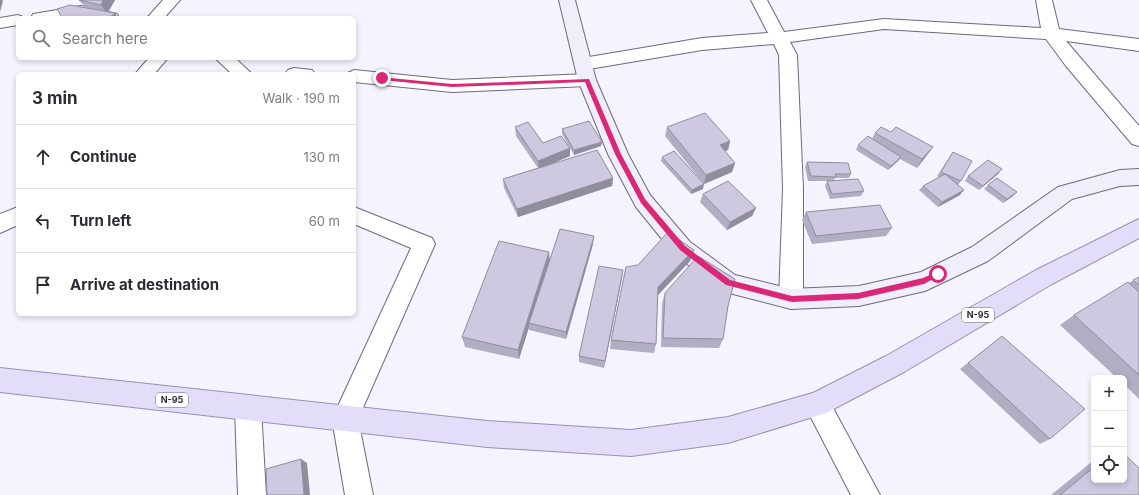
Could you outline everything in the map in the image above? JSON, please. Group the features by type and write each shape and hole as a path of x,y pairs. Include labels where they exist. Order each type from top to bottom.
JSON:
{"main road":[{"path":"567,0 585,72 618,154 643,201 682,248 728,283 792,299 858,296 924,281 980,254 1065,193 1120,178 1139,177"},
{"name":"N-95","path":"0,380 487,434 631,443 728,430 817,404 895,364 1044,277 1139,228"}],"street":[{"path":"157,16 172,0"},
{"path":"759,0 788,55 793,189 792,299"},
{"path":"1044,0 1051,34 1072,62 1139,139"},
{"path":"51,16 81,11 102,16"},
{"path":"0,23 16,20"},
{"path":"356,76 452,86 585,72 702,44 778,38 884,24 1051,34 1139,45"},
{"path":"146,72 157,60"},
{"path":"226,60 241,72"},
{"path":"356,216 424,244 345,419 359,495"},
{"path":"0,224 16,217"},
{"path":"817,404 866,495"},
{"path":"248,408 252,495"}],"building":[{"path":"79,0 103,0 101,5"},
{"path":"70,5 115,13 111,16 61,16 57,9"},
{"path":"705,113 730,141 720,145 735,163 706,175 667,127"},
{"path":"589,121 602,142 574,150 562,129"},
{"path":"528,122 543,143 561,136 570,148 538,161 515,127"},
{"path":"881,127 891,132 896,127 933,147 922,159 875,133"},
{"path":"868,136 901,157 891,166 858,145"},
{"path":"597,150 613,178 517,209 503,179"},
{"path":"674,151 704,184 692,190 662,157"},
{"path":"953,152 972,161 961,181 941,172"},
{"path":"988,160 1002,169 983,186 968,176"},
{"path":"807,162 848,163 851,174 835,174 836,177 811,176"},
{"path":"945,174 964,190 942,202 923,186"},
{"path":"997,178 1017,192 1007,199 988,185"},
{"path":"858,179 864,191 832,194 827,181"},
{"path":"728,181 756,208 730,222 703,194"},
{"path":"880,205 892,228 816,236 806,212"},
{"path":"560,229 594,236 566,332 529,323"},
{"path":"668,232 694,250 658,287 656,344 611,340 626,267 638,265"},
{"path":"499,241 549,252 518,350 462,337"},
{"path":"698,256 735,279 728,306 723,339 663,338 665,293"},
{"path":"599,266 623,270 605,361 579,356"},
{"path":"1139,277 1139,285 1133,280"},
{"path":"1128,282 1139,292 1139,375 1074,315"},
{"path":"1002,336 1085,409 1050,439 968,363"},
{"path":"1127,457 1139,468 1139,495 1060,495 1091,469 1091,483 1127,483"},
{"path":"301,459 304,495 267,495 266,469"}],"route":[{"path":"382,78 452,86 587,80 618,154 643,201 682,248 728,283 792,299 858,296 924,281 938,274"}]}
